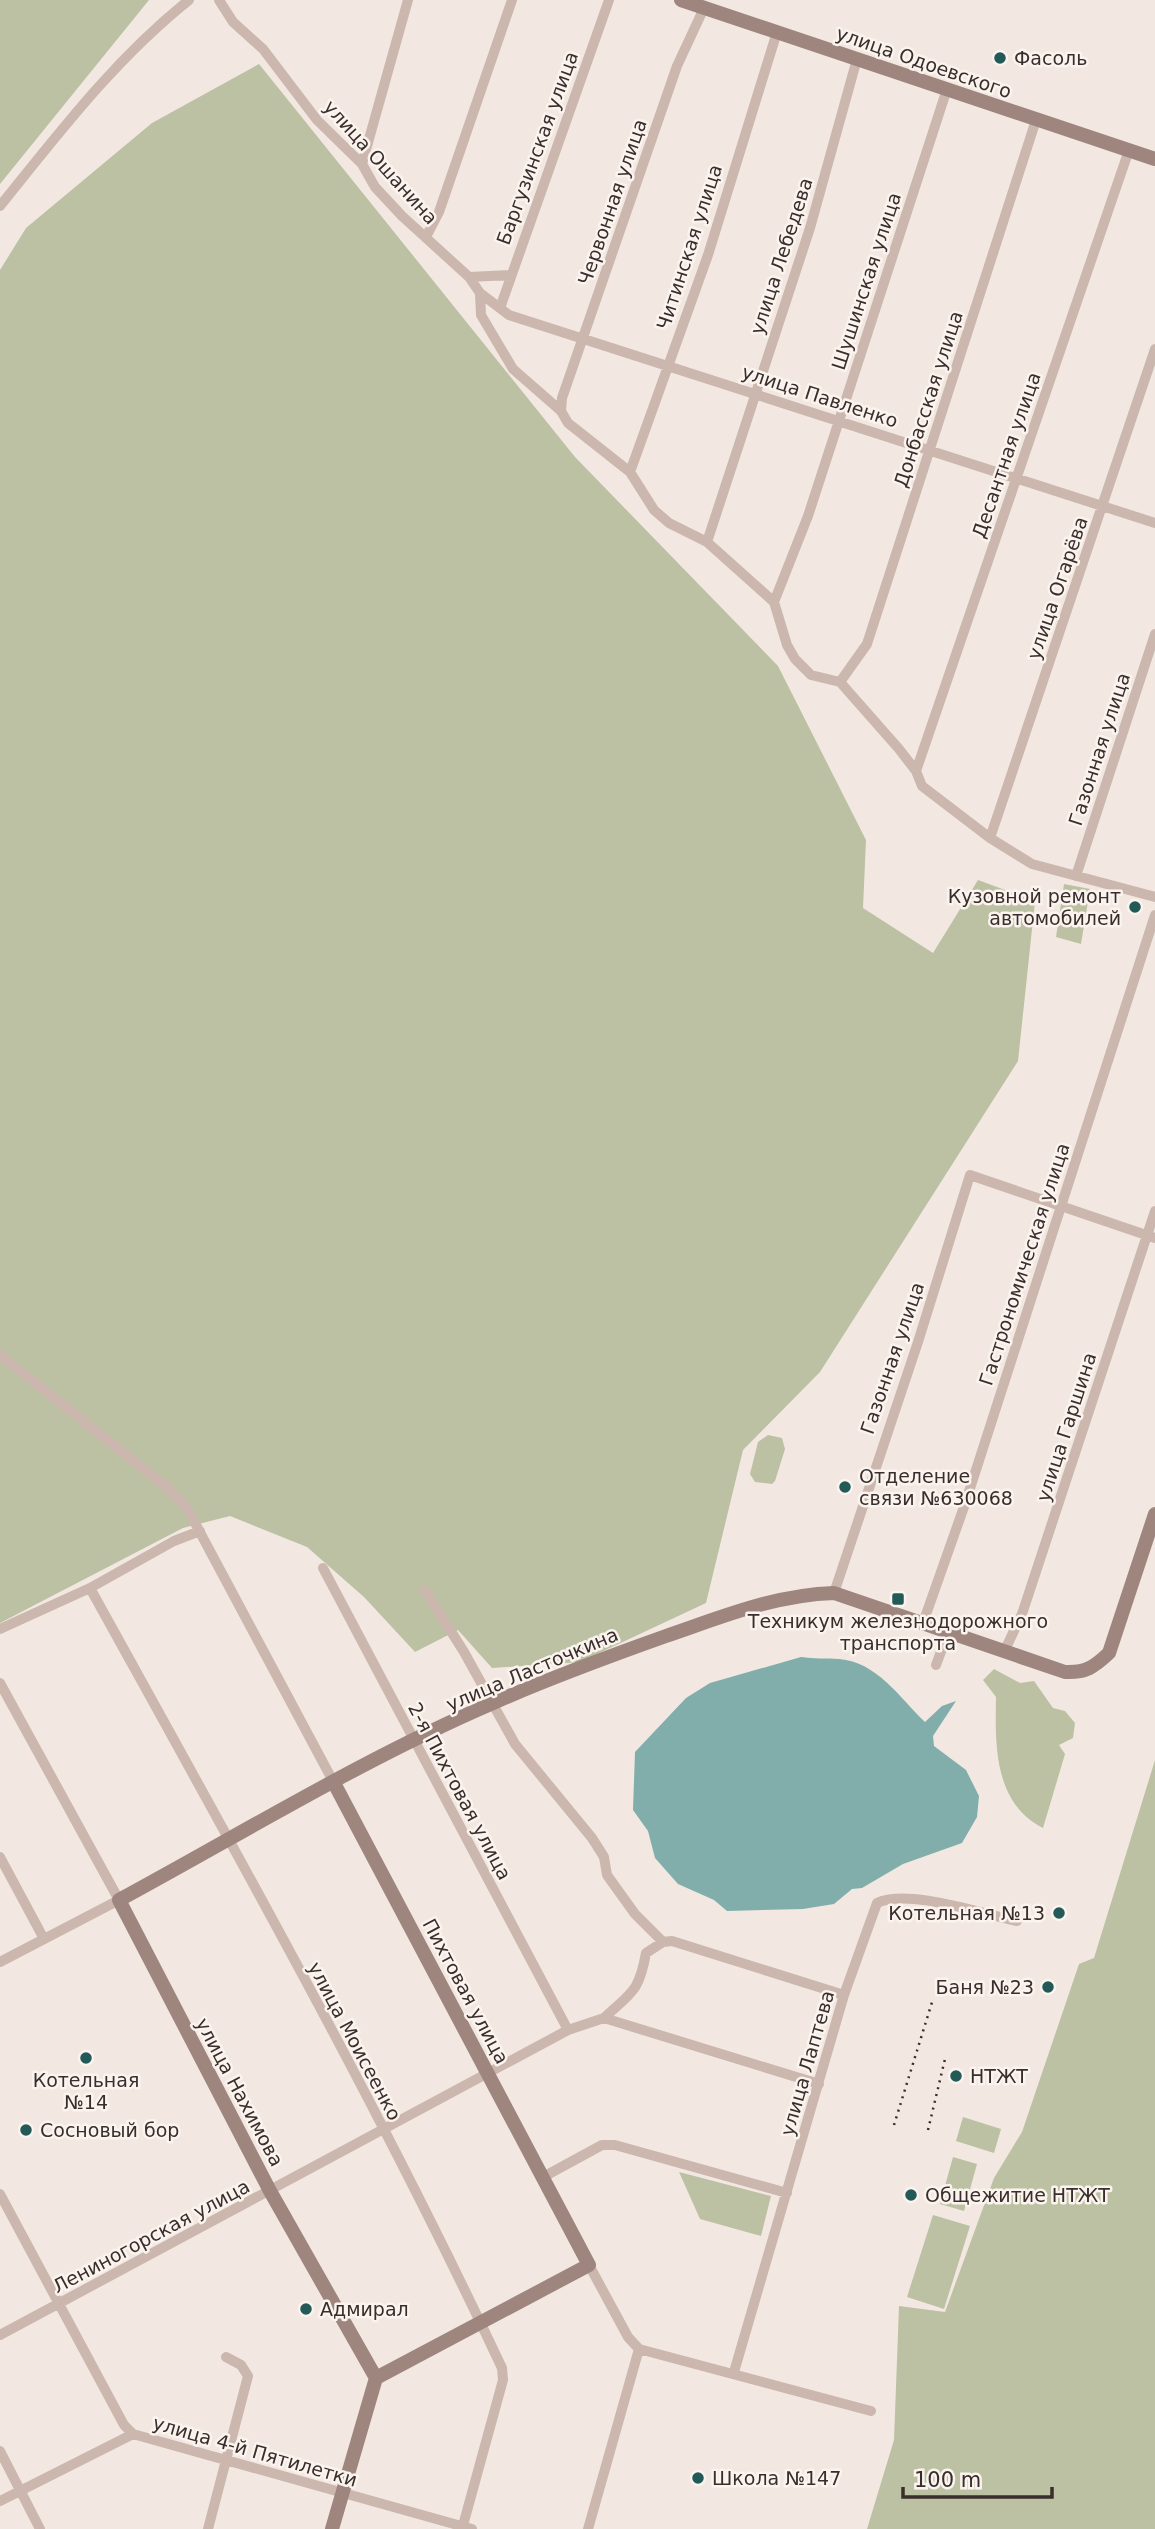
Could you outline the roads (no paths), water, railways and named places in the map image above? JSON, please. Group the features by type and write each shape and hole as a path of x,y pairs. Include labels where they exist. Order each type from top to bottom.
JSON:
{"street":[{"path":"0,206 99,84 150,32 189,0"},
{"name":"улица Ошанина","path":"219,0 233,22 263,48 317,120 362,164 375,187 469,277 480,293 481,315 499,350 513,369 561,411 568,423 630,472 654,510 669,523 707,542 774,602"},
{"path":"362,164 408,0"},
{"path":"425,237 439,212 512,0"},
{"name":"Баргузинская улица","path":"500,308 609,0"},
{"name":"улица Одоевского","path":"681,0 1155,159"},
{"name":"Червонная улица","path":"561,411 562,398 677,66 704,8"},
{"name":"Читинская улица","path":"630,472 708,255 777,32"},
{"name":"улица Лебедева","path":"707,542 810,228 858,59"},
{"name":"Шушинская улица","path":"774,602 808,516 947,89"},
{"name":"Донбасская улица","path":"840,682 867,644 1036,120"},
{"name":"Десантная улица","path":"916,771 1129,150"},
{"path":"469,277 510,275"},
{"name":"улица Павленко","path":"480,293 509,315 1155,523"},
{"name":"улица Огарёва","path":"990,838 1155,349"},
{"path":"774,602 787,645 795,659 811,675 840,682 916,771 922,786 990,838 1032,864 1155,897"},
{"name":"Газонная улица","path":"1076,876 1155,634"},
{"name":"Гастрономическая улица","path":"923,1623 1155,915"},
{"name":"Газонная улица","path":"834,1593 863,1499 918,1342 970,1175 1062,1205"},
{"path":"1062,1205 1151,1237"},
{"name":"улица Гаршина","path":"1004,1652 1022,1614 1151,1237 1155,1211"},
{"name":"Пихтовая улица","path":"0,1355 168,1488 187,1508 545,2176 589,2265 628,2337 639,2349"},
{"name":"улица Ласточкина","path":"0,1962 334,1783 491,1703 608,1656 764,1602 800,1594 834,1593 1065,1672 1080,1673 1093,1668 1109,1653 1155,1514"},
{"path":"0,1629 90,1588 174,1541 200,1531"},
{"name":"2-я Пихтовая улица","path":"323,1568 568,2030"},
{"name":"улица Моисеенко","path":"90,1588 229,1840 383,2132 502,2368 503,2380 466,2528"},
{"path":"425,1590 464,1652 515,1744 592,1838 604,1857 607,1875 628,1904 663,1942"},
{"path":"936,1665 948,1633"},
{"name":"улица Нахимова","path":"0,1684 119,1900 270,2191 376,2378"},
{"path":"0,1857 44,1939"},
{"name":"улица Лаптева","path":"734,2372 844,1994 877,1903 885,1899 909,1898 1017,1921"},
{"path":"604,2018 633,1992 641,1981 646,1953 663,1942 672,1941 844,1994"},
{"path":"604,2018 818,2084"},
{"name":"Лениногорская улица","path":"0,2336 568,2030 604,2018"},
{"path":"545,2176 602,2145 615,2145 787,2193"},
{"name":"улица 4-й Пятилетки","path":"0,2194 124,2425 133,2434 466,2528"},
{"path":"332,2529 376,2378 480,2320 589,2265"},
{"path":"588,2529 639,2349 734,2372 870,2411"},
{"path":"208,2529 248,2376 241,2365 226,2357"},
{"path":"0,2501 133,2434"},
{"path":"0,2451 40,2529"}],"water":[{"path":"801,1657 839,1659 865,1667 886,1682 925,1722 942,1706 956,1701 933,1736 934,1746 966,1770 979,1796 977,1817 962,1843 903,1864 862,1888 852,1889 834,1904 803,1909 727,1911 714,1900 678,1884 655,1858 648,1831 633,1810 635,1752 686,1698 710,1683"}],"railway":[{"path":"894,2125 933,1999"},
{"path":"928,2130 945,2059"}],"place":[{"name":"Фасоль","path":"1000,58"},
{"name":"Кузовной ремонт автомобилей","path":"1135,907"},
{"name":"Отделение связи №630068","path":"845,1487"},
{"name":"Техникум железнодорожного транспорта","path":"898,1599"},
{"name":"Котельная №13","path":"1059,1913"},
{"name":"Баня №23","path":"1048,1987"},
{"name":"Котельная №14","path":"86,2058"},
{"name":"НТЖТ","path":"956,2076"},
{"name":"Сосновый бор","path":"26,2130"},
{"name":"Общежитие НТЖТ","path":"911,2195"},
{"name":"Адмирал","path":"306,2309"},
{"name":"Школа №147","path":"698,2478"}]}
